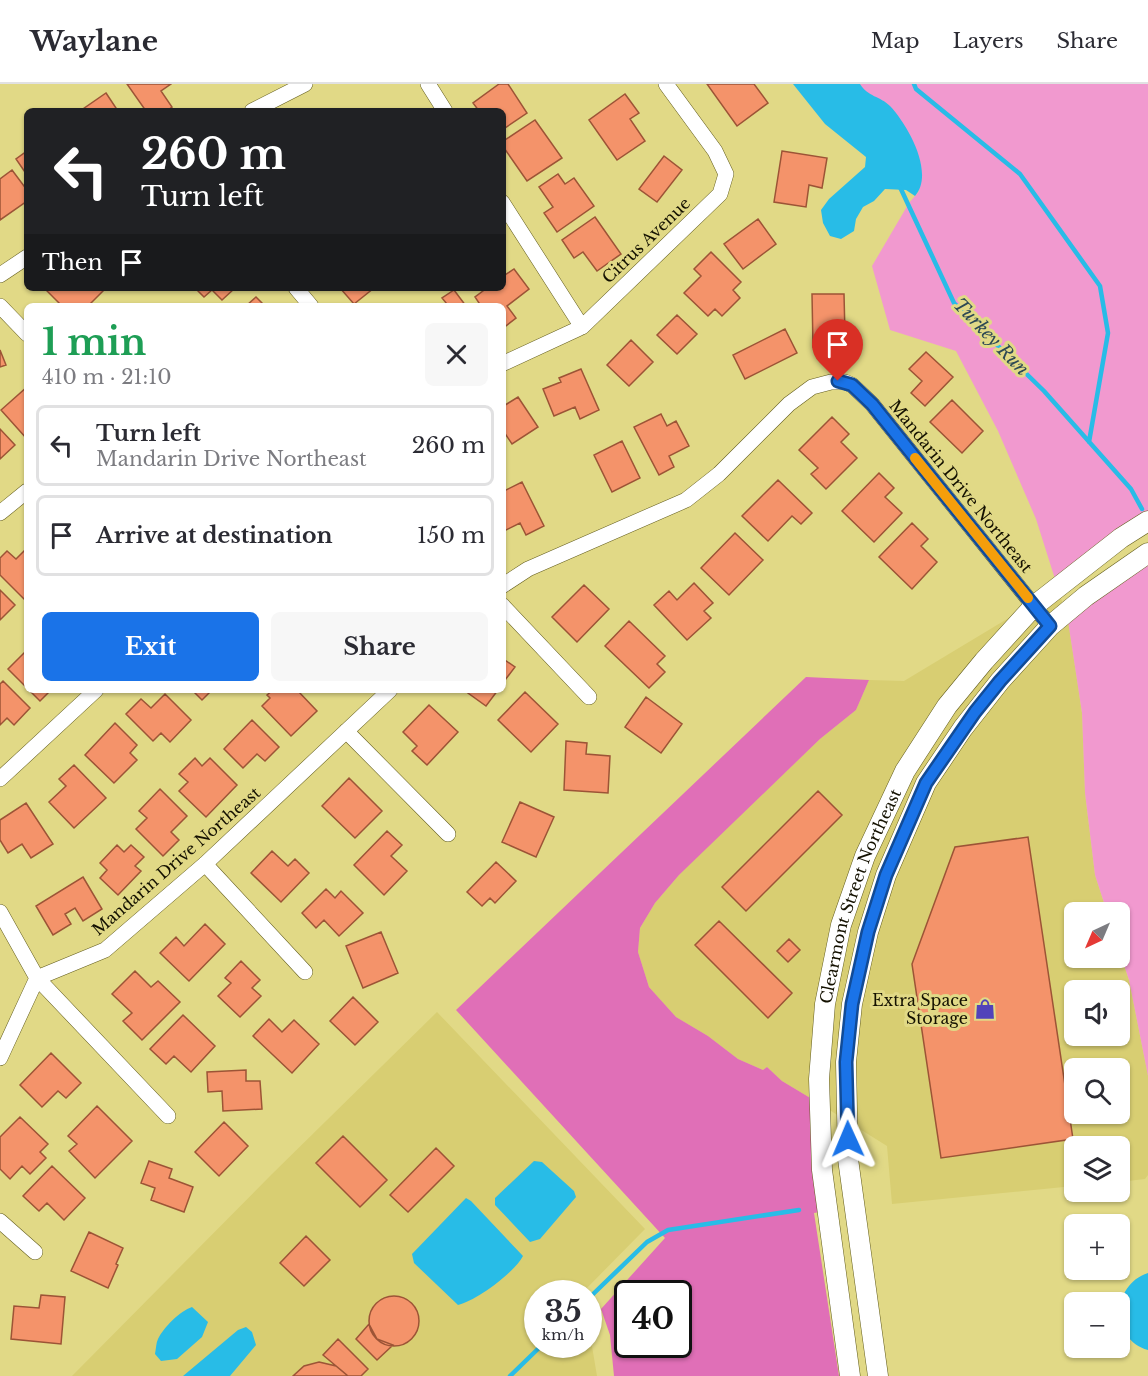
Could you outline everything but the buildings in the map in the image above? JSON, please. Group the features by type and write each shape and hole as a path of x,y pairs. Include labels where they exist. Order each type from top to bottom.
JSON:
{"street":[{"path":"428,84 443,108"},
{"name":"Citrus Avenue","path":"506,362 582,327 720,194 726,174 715,151 666,84"},
{"path":"257,108 298,85"},
{"path":"506,208 582,327"},
{"path":"0,276 24,258"},
{"path":"298,291 308,303"},
{"path":"0,306 24,331"},
{"name":"Mandarin Drive Northeast","path":"506,583 528,569 686,500 719,474 800,394 820,384 838,381 852,385 872,404 1050,626"},
{"path":"0,513 24,493"},
{"name":"Clearmont Street Northeast","path":"850,1376 822,1170 819,1079 825,1004 841,925 865,856 905,771 947,706 1034,606 1121,538 1148,521"},
{"name":"Clearmont Street Northeast","path":"878,1376 848,1159 846,1062 856,983 868,932 886,875 926,783 985,700 1050,626 1086,596 1148,553"},
{"path":"506,609 589,697"},
{"path":"0,779 93,693"},
{"name":"Mandarin Drive Northeast","path":"37,978 105,950 205,864 387,693"},
{"path":"346,731 448,834"},
{"path":"205,864 305,972"},
{"path":"0,912 37,978 168,1116"},
{"path":"0,1058 37,978"},
{"path":"0,1221 35,1252"}],"shaded area":[{"path":"860,84 1148,84 1148,512 1055,579 1036,519 998,431 956,351 890,330 872,266 909,203 919,191 888,104 865,93"},
{"path":"1148,562 1148,1076 1130,980 1125,968 1130,968 1130,902 1104,902 1095,875 1085,793 1082,713 1068,621"},
{"path":"1060,594 1063,605 1046,620 878,872 839,1116 828,1109 827,1074 833,1004 848,926 873,859 912,774 953,710 1039,611"},
{"path":"1017,613 858,854 812,1099 782,1081 767,1067 763,1070 738,1059 708,1036 676,1017 649,987 638,952 640,928 655,903 715,839 820,739 856,710 869,680 904,681"},
{"path":"1068,620 1082,713 1085,793 1095,875 1104,902 1064,902 1064,968 1125,968 1129,980 1064,980 1064,1046 1130,1046 1130,985 1148,1076 1148,1175 1145,1179 1130,1181 1130,1136 1064,1136 1064,1187 892,1204 887,1146 855,1126 854,1061 859,1004 876,934 893,877 933,787 969,732 1006,686"},
{"path":"806,677 869,680 856,710 820,739 679,875 655,903 640,928 638,952 649,987 676,1017 708,1036 738,1059 763,1070 767,1067 782,1081 812,1099 820,1212 814,1213 839,1376 614,1376 610,1335 602,1308 614,1295 614,1358 692,1358 692,1280 627,1280 665,1238 456,1010"},
{"path":"437,1012 645,1229 595,1280 524,1280 524,1358 594,1358 597,1376 72,1376 271,1175"}],"water":[{"path":"793,84 860,84 867,92 890,106 911,137 921,162 922,175 915,196 906,190 885,189 874,201 863,207 856,219 854,231 841,239 830,236 823,223 821,210 829,199 865,167 866,157 825,124"},
{"path":"534,1161 542,1162 574,1191 576,1197 540,1239 530,1242 495,1205 495,1198"},
{"path":"466,1198 523,1256 512,1270 494,1285 458,1305 414,1263 412,1254"},
{"path":"1148,1273 1148,1350 1130,1338 1130,1292 1126,1292 1136,1279"},
{"path":"192,1307 208,1322 202,1337 177,1359 161,1361 155,1354 158,1339 173,1320"},
{"path":"246,1327 252,1332 256,1345 230,1376 183,1376 238,1330"}],"waterway":[{"path":"914,84 916,89 1020,174 1100,286 1108,333 1089,442"},
{"name":"Turkey Run","path":"900,187 954,303 1044,391 1131,489 1142,509"},
{"path":"602,1285 647,1242 668,1230 799,1210"},
{"path":"510,1376 529,1358"}],"slow traffic":[{"path":"915,458 1028,598"}],"place":[{"name":"Extra Space Storage","path":"985,1009"}],"route":[{"path":"838,381 852,385 872,404 1050,626 975,712 926,783 886,875 868,932 852,1004 846,1062 848,1139"}]}
